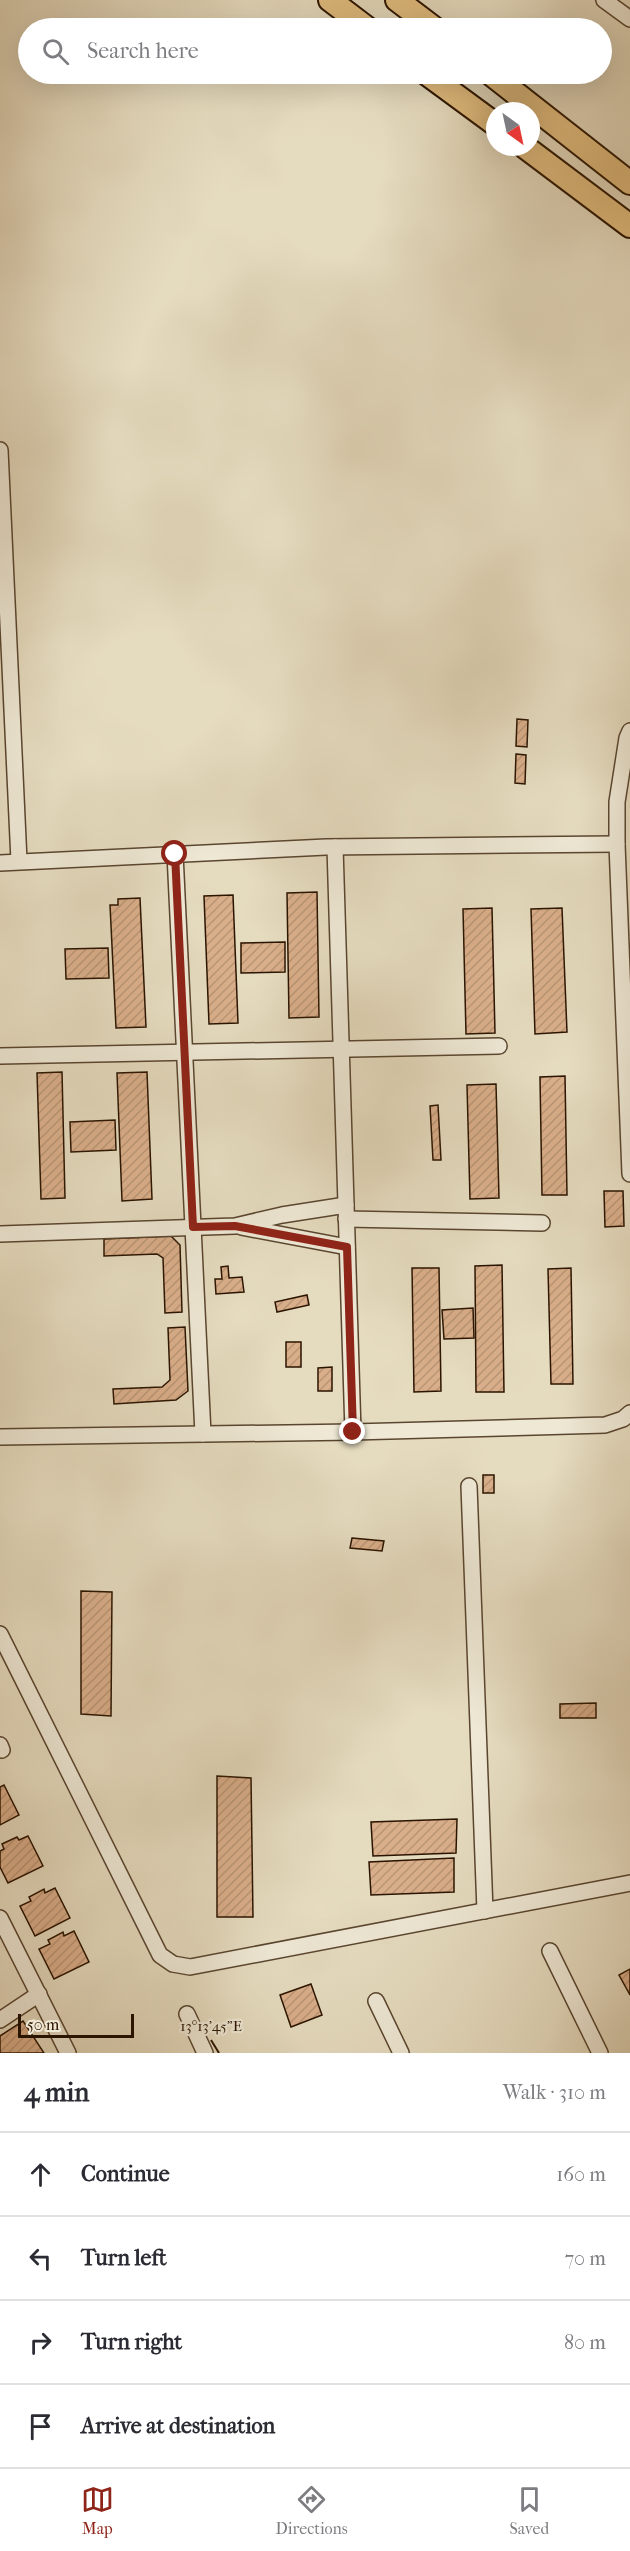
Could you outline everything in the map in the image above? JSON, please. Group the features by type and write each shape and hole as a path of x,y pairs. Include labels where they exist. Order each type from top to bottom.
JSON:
{"highway":[{"path":"330,0 354,18"},
{"path":"398,0 421,18"},
{"path":"441,84 486,117"},
{"path":"504,84 630,183"},
{"path":"537,156 630,226"}],"street":[{"path":"604,0 630,20"},
{"path":"0,450 19,861"},
{"path":"630,731 627,738 624,802 617,844 630,1174"},
{"path":"0,863 335,847 617,844"},
{"path":"335,847 353,1432"},
{"path":"175,854 203,1434"},
{"path":"0,1056 499,1046"},
{"path":"0,1234 235,1226 282,1215 346,1212 542,1223"},
{"path":"235,1226 347,1247"},
{"path":"0,1437 353,1432 605,1425 623,1419 630,1413"},
{"path":"469,1486 484,1911"},
{"path":"0,1634 163,1959 182,1967 630,1884"},
{"path":"0,1918 68,2053"},
{"path":"550,1951 600,2053"},
{"path":"0,2020 39,1994"},
{"path":"376,2001 401,2053"},
{"path":"187,2014 205,2053"}],"building":[{"path":"517,719 528,720 527,747 516,746"},
{"path":"516,754 526,755 525,784 515,783"},
{"path":"317,892 319,1017 289,1018 287,893"},
{"path":"233,895 238,1023 209,1024 204,896"},
{"path":"140,898 146,1027 116,1028 110,905 118,905 118,899"},
{"path":"492,908 495,1033 466,1034 463,909"},
{"path":"562,908 567,1032 535,1034 531,909"},
{"path":"285,942 285,972 241,973 241,943"},
{"path":"108,948 109,978 66,979 65,949"},
{"path":"62,1072 65,1198 41,1199 37,1073"},
{"path":"147,1072 152,1199 122,1201 117,1073"},
{"path":"565,1076 567,1195 542,1195 540,1077"},
{"path":"496,1084 499,1198 470,1199 467,1085"},
{"path":"438,1105 441,1160 433,1160 430,1106"},
{"path":"115,1120 116,1150 71,1152 70,1122"},
{"path":"604,1191 623,1191 624,1226 605,1227"},
{"path":"171,1236 180,1245 182,1312 165,1313 163,1258 157,1254 104,1256 104,1239"},
{"path":"502,1265 504,1392 476,1392 475,1266"},
{"path":"228,1266 229,1278 242,1277 244,1292 216,1294 215,1279 222,1279 221,1267"},
{"path":"412,1268 439,1268 441,1391 414,1392"},
{"path":"571,1268 573,1384 551,1384 548,1269"},
{"path":"307,1295 309,1305 277,1312 275,1302"},
{"path":"473,1308 474,1338 444,1339 442,1310"},
{"path":"185,1327 188,1391 176,1400 114,1404 113,1389 162,1387 170,1380 168,1328"},
{"path":"286,1342 301,1342 301,1367 286,1367"},
{"path":"332,1367 332,1391 318,1391 318,1368"},
{"path":"483,1475 494,1475 494,1493 483,1493"},
{"path":"352,1538 384,1541 382,1551 350,1548"},
{"path":"81,1591 112,1592 111,1716 81,1714"},
{"path":"596,1703 596,1718 560,1718 560,1704"},
{"path":"217,1776 251,1778 253,1917 217,1917"},
{"path":"4,1785 19,1815 0,1825 0,1787"},
{"path":"457,1819 456,1853 373,1856 371,1822"},
{"path":"28,1836 43,1866 8,1883 0,1867 0,1851 4,1849 2,1844 17,1837 19,1840"},
{"path":"454,1858 454,1892 371,1895 369,1862"},
{"path":"55,1888 70,1918 35,1936 20,1906 31,1901 29,1897 44,1889 45,1893"},
{"path":"74,1931 89,1962 54,1979 39,1949 50,1944 48,1940 63,1932 64,1936"},
{"path":"630,1969 630,1995 619,1975"},
{"path":"311,1984 322,2015 291,2027 280,1995"},
{"path":"23,2021 44,2053 0,2053 0,2036"}],"route":[{"path":"175,854 193,1227 235,1226 347,1247 353,1432"}]}
